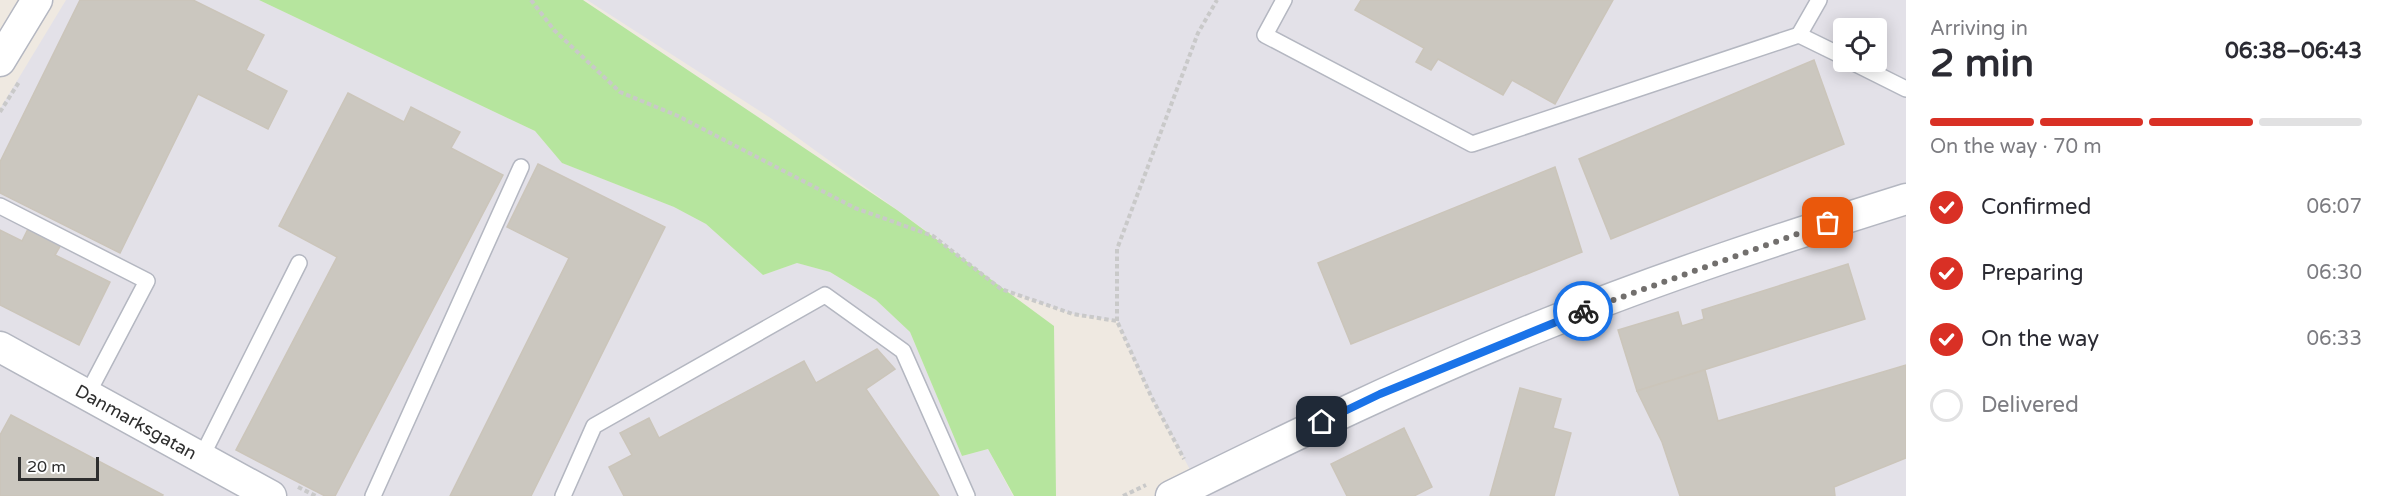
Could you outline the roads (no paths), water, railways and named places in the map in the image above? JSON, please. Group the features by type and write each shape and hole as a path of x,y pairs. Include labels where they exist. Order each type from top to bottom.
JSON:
{"street":[{"path":"0,61 37,0"},
{"path":"1184,490 1380,394 1548,323 1790,236 1906,199"},
{"name":"Danmarksgatan","path":"0,347 271,496"}],"lane":[{"path":"1284,0 1265,35 1472,144 1799,35 1819,0"},
{"path":"1799,35 1833,52"},
{"path":"1873,72 1906,88"},
{"path":"373,496 521,167"},
{"path":"0,206 147,281 87,395"},
{"path":"201,458 299,264"},
{"path":"563,496 594,426 825,295 903,351 967,496"}]}
